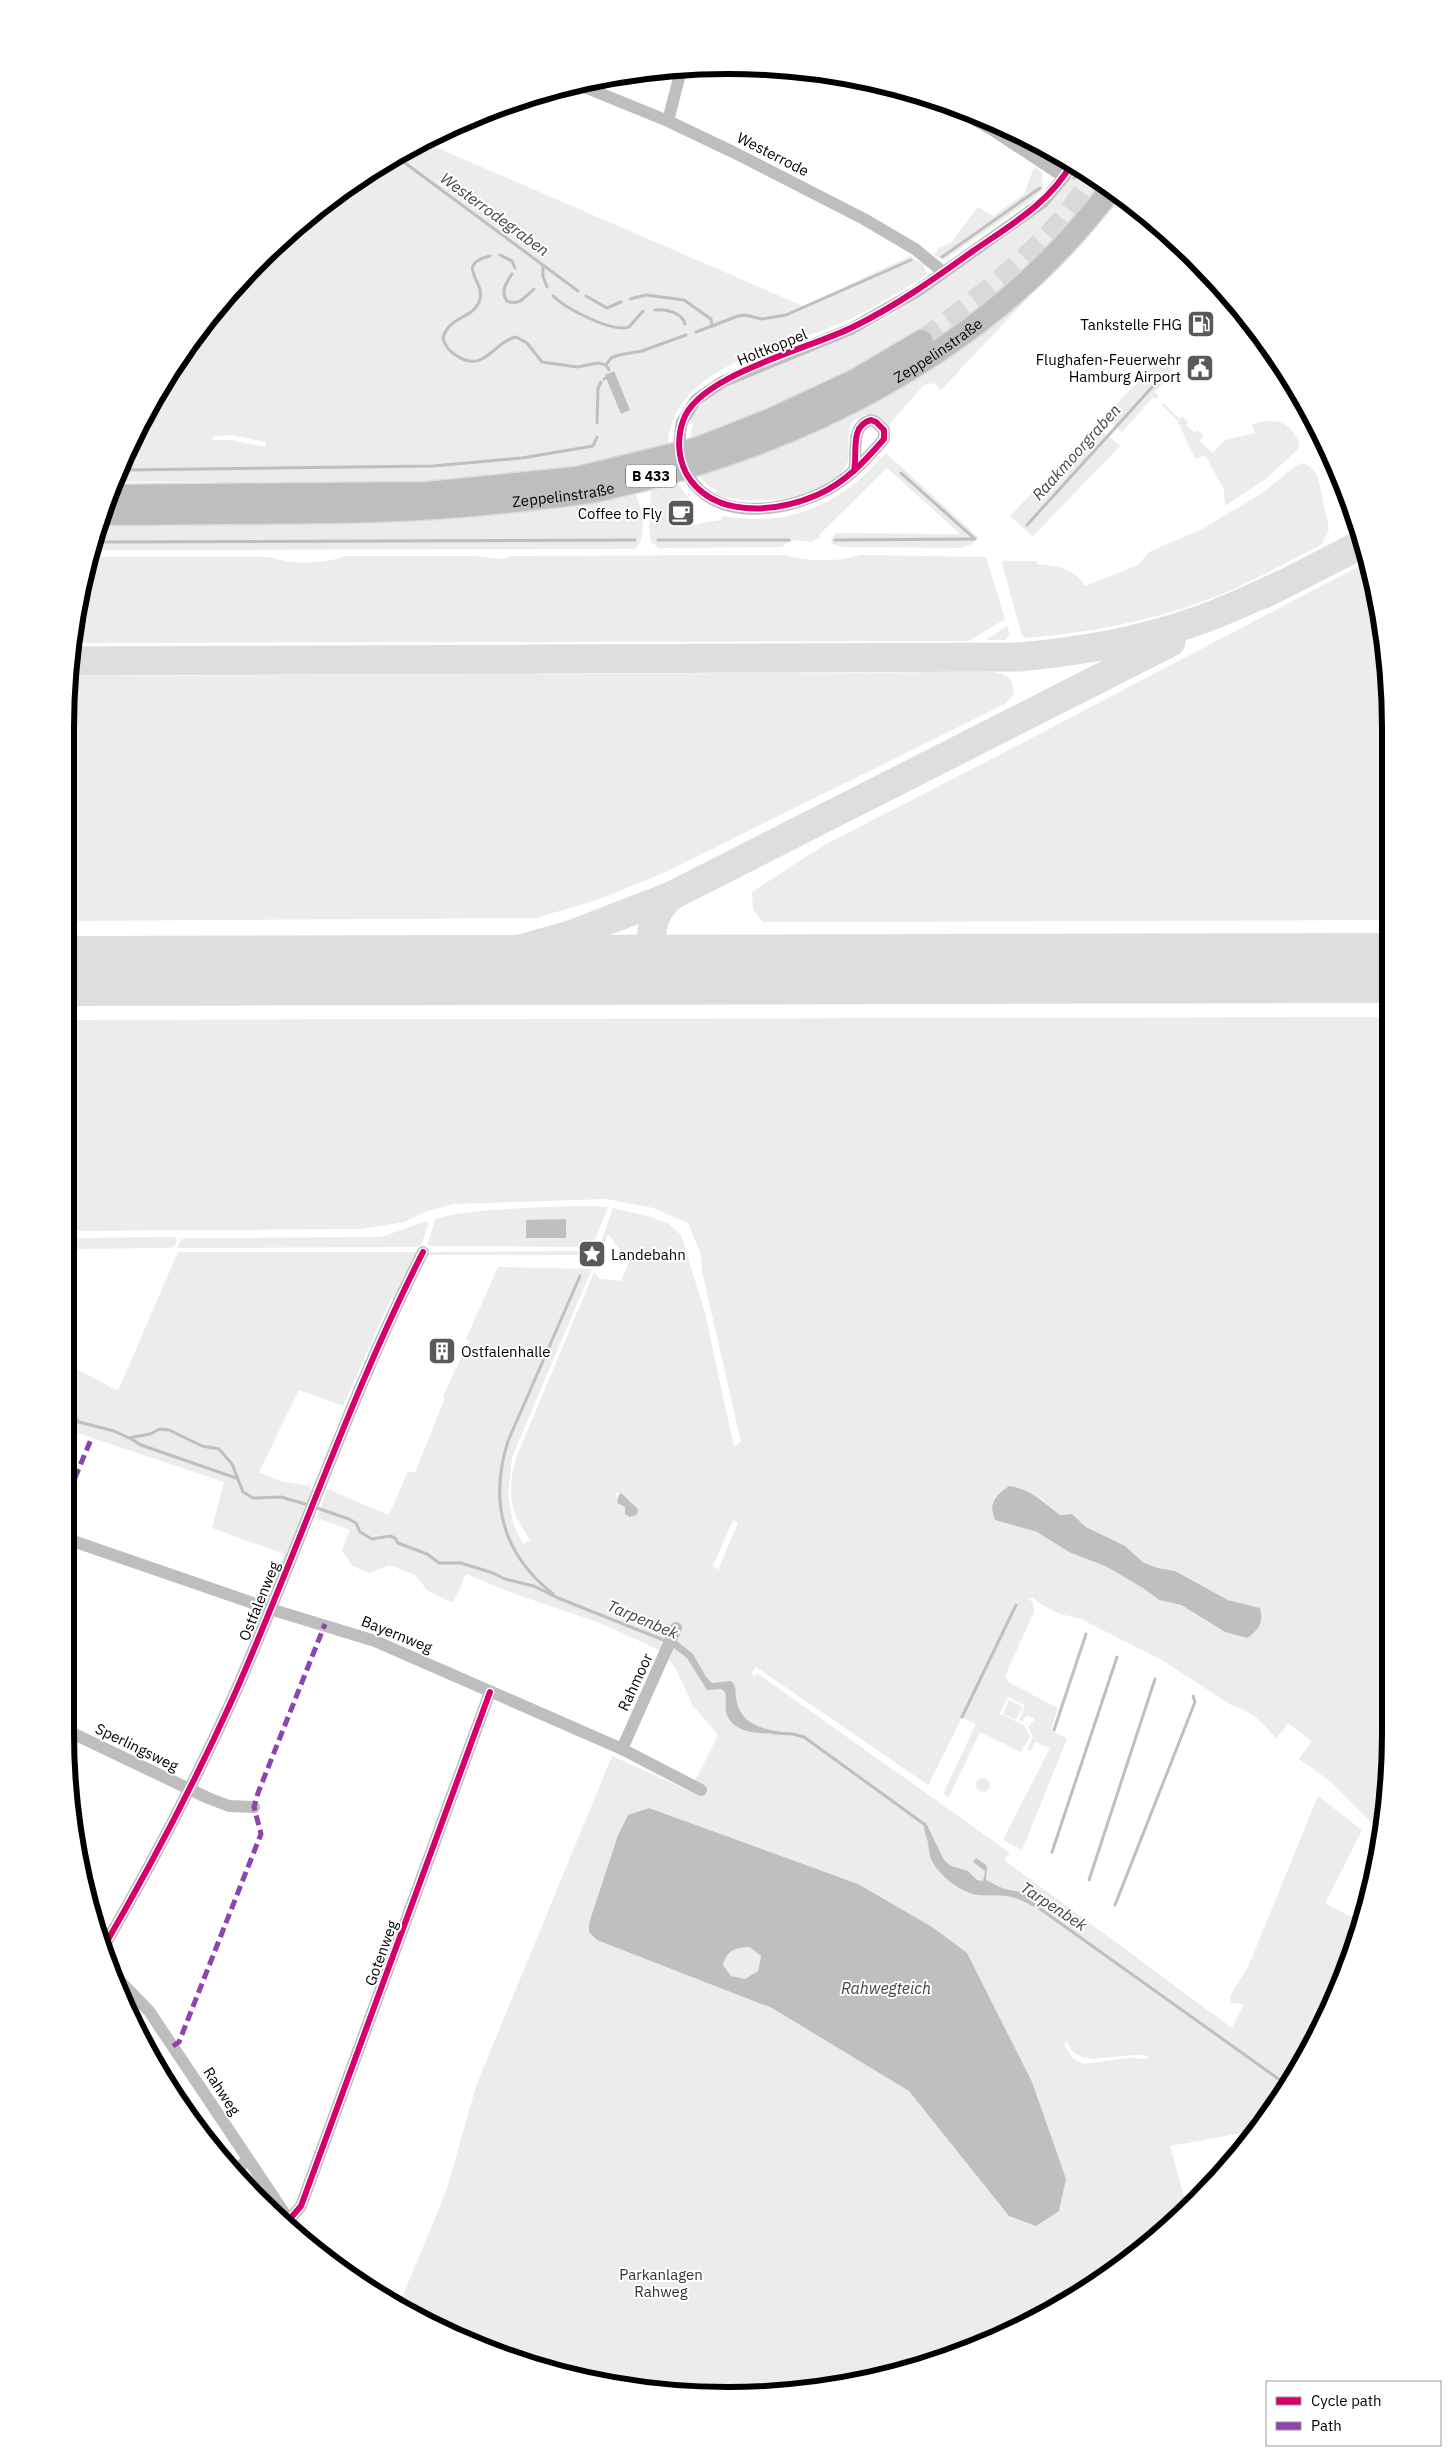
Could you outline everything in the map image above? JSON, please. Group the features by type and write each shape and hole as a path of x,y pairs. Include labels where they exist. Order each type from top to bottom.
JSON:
{"highway":[{"name":"Zeppelinstraße","path":"110,514 427,510 598,490 710,461 787,433 843,408 938,351 992,312 1032,276 1077,230 1106,195"},
{"name":"Zeppelinstraße","path":"117,496 427,492 577,478 696,449 770,420 856,380 922,341"}],"street":[{"path":"668,121 680,76"},
{"name":"Westerrode","path":"589,89 668,121 864,219 915,249 943,272"},
{"path":"989,129 1014,143 1064,177"},
{"name":"Holtkoppel","path":"854,471 819,494 792,504 772,507 732,506 714,500 694,484 681,463 680,435 682,422 696,400 722,382 851,329 908,296 1043,202 1069,170"},
{"name":"Ostfalenweg","path":"107,1940 190,1791 270,1609 313,1499 395,1307 423,1252"},
{"name":"Bayernweg","path":"74,1541 270,1609 375,1641 622,1749 701,1790"},
{"name":"Rahmoor","path":"622,1749 674,1631"},
{"name":"Gotenweg","path":"290,2219 301,2206 490,1692"},
{"name":"Sperlingsweg","path":"74,1734 190,1791 229,1806 254,1807"},
{"name":"Rahweg","path":"126,1987 149,2010 247,2160 285,2214"},
{"path":"239,2168 247,2160"}],"green space":[{"path":"431,145 803,306 910,256 923,264 927,274 908,287 848,320 766,350 737,362 711,376 690,394 675,417 668,445 564,468 446,482 216,485 215,482 122,482 141,439 161,401 184,365 209,330 265,265 330,209 401,161","holes":["232,435 266,442 265,447 231,440 212,440 213,436"]},
{"path":"1034,167 1042,172 1043,189 1034,198 944,260 934,255 940,247 950,244 978,207 993,216 1024,194"},
{"path":"1070,171 1101,191 1073,225 966,323 853,371 766,412 690,439 693,424 690,424 691,419 704,403 721,389 764,367 834,342 884,318 942,280 997,236"},
{"path":"1108,196 1117,203 941,390 935,383 924,385 888,426 877,416 867,415 857,418 850,427 848,437 849,455 846,466 836,478 822,487 805,494 786,498 747,500 729,498 715,494 717,491 707,485 695,471 911,377"},
{"path":"1161,358 1172,368 1171,374 1155,392 1159,396 1156,399 1153,397 1122,432 1112,424 1106,415"},
{"path":"1163,403 1180,419 1182,416 1188,422 1186,425 1194,432 1197,430 1204,436 1199,441 1213,453 1225,440 1255,433 1252,424 1267,421 1280,422 1290,429 1299,442 1298,449 1267,478 1225,506 1224,490 1205,455 1195,459 1177,420 1162,405"},
{"path":"1096,426 1120,446 1033,536 1010,516"},
{"path":"886,453 978,537 972,544 962,548 841,547 832,544 831,540 836,533 960,534 887,468 818,536 821,537 812,542 794,540 781,547 659,548 651,542 649,527 651,491 673,477 691,501 689,505 671,505 670,520 675,523 688,525 721,520 723,516 748,519 771,518 793,515 833,499 869,471"},
{"path":"1325,462 1332,478 1345,511 1332,486"},
{"path":"1302,463 1310,466 1318,477 1329,529 1321,545 1234,589 1160,615 1094,630 1026,638 1022,636 1002,563 1004,561 1037,561 1037,564 1064,569 1081,580 1085,586 1138,565 1149,552 1202,529 1264,492 1294,467"},
{"path":"633,491 639,504 643,528 642,536 635,549 99,550 108,520"},
{"path":"784,555 822,560 842,559 861,555 986,557 1005,619 969,641 79,643 86,600 97,557 268,557 286,561 317,562 345,556 473,556 503,559 511,556"},
{"path":"1361,565 1370,600 1381,685 1382,920 763,922 753,910 752,892 824,845"},
{"path":"1007,626 1010,634 1005,640 986,640"},
{"path":"990,672 1000,673 1007,677 1012,684 1014,694 1005,704 661,874 600,899 536,918 74,921 76,676"},
{"name":"Parkanlagen Rahweg","path":"1382,1017 1382,1733 1381,1776 1376,1826 1331,1782 1299,1759 1312,1741 1288,1723 1276,1739 1251,1714 1231,1705 1162,1660 1081,1619 1060,1614 1033,1598 1028,1598 1033,1603 1034,1612 1005,1676 1008,1682 1058,1708 1051,1730 1067,1739 1022,1850 1003,1840 1050,1748 1035,1742 1031,1751 1027,1749 1033,1736 1028,1727 1035,1719 1026,1715 1023,1722 1019,1720 1025,1705 1008,1697 1000,1714 1024,1725 1030,1737 1021,1752 980,1732 949,1797 943,1794 976,1724 962,1717 928,1785 756,1667 751,1673 754,1676 757,1673 1010,1853 1004,1860 1232,2028 1244,2004 1231,2003 1230,1996 1248,1967 1318,1796 1362,1830 1325,1903 1355,1919 1348,1943 1332,1983 1315,2022 1295,2060 1246,2132 1170,2146 1185,2201 1126,2252 1055,2300 1017,2320 938,2353 856,2375 771,2386 685,2386 600,2375 518,2353 439,2320 401,2300 446,2192 476,2086 612,1756 701,1796 695,1781 718,1735 693,1706 676,1669 663,1652 600,1623 512,1593 466,1574 453,1603 427,1590 415,1575 389,1565 369,1573 352,1566 342,1550 350,1530 317,1518 327,1489 389,1515 408,1471 415,1473 445,1398 443,1396 469,1341 466,1339 498,1267 592,1269 512,1457 508,1497 514,1526 523,1544 530,1540 513,1509 511,1487 514,1465 594,1272 600,1279 621,1281 629,1262 608,1234 601,1251 595,1251 602,1239 613,1208 651,1217 669,1224 681,1235 705,1313 734,1447 741,1442 702,1271 701,1255 688,1223 653,1208 606,1199 453,1204 425,1212 404,1222 361,1229 74,1231 74,1020","holes":["617,1492 631,1501 635,1507 625,1514 625,1507 620,1505 617,1496 615,1496","995,1496 1041,1498 1060,1515 1072,1514 1086,1527 1125,1546 1144,1563 1175,1571 1228,1600 1260,1608 1260,1625 1247,1638 1225,1632 1180,1605 1159,1600 1143,1588 1107,1567 1069,1552 1037,1532 995,1520 992,1503","733,1520 738,1523 718,1570 713,1566","649,1808 858,1884 1009,2216 910,2091 772,2008 693,1976 589,1923 618,1835 628,1815","1066,2040 1075,2053 1082,2057 1090,2058 1130,2055 1148,2056 1147,2059 1127,2058 1083,2064 1072,2057 1065,2046"]},
{"path":"608,1207 594,1242 586,1247 427,1246 435,1220 446,1216 518,1208"},
{"path":"427,1221 429,1223 421,1245 418,1247 177,1248 182,1239 189,1238 381,1237"},
{"path":"174,1237 177,1240 174,1247 168,1248 74,1249 74,1238"},
{"path":"590,1251 590,1255 424,1255 425,1252"},
{"path":"178,1252 420,1252 394,1299 391,1298 343,1406 299,1390 259,1472 280,1481 309,1486 313,1492 275,1590 271,1588 284,1554 212,1528 224,1482 74,1432 74,1368 118,1391"},
{"path":"1009,1700 1023,1707 1016,1720 1003,1714"},
{"path":"980,1778 986,1778 990,1785 986,1792 980,1792 976,1788 976,1782"},
{"path":"750,1946 761,1956 758,1971 745,1979 731,1976 723,1965 727,1956 736,1948"}],"water":[{"path":"614,371 630,410 621,414 605,375"},
{"path":"566,1219 566,1238 526,1238 526,1220"},
{"path":"1009,1486 1030,1493 1060,1515 1072,1514 1086,1527 1125,1546 1144,1563 1175,1571 1228,1600 1260,1608 1260,1625 1247,1638 1225,1632 1181,1605 1159,1600 1143,1588 1107,1567 1069,1552 1037,1532 995,1520 992,1508 994,1500"},
{"path":"619,1494 622,1494 637,1508 636,1515 630,1517 625,1514 625,1507 617,1503"},
{"path":"674,1639 693,1654 706,1677 712,1683 731,1681 733,1683 738,1707 747,1719 760,1727 783,1732 752,1732 737,1727 731,1722 726,1710 725,1692 721,1689 707,1690 687,1658 671,1646"},
{"name":"Rahwegteich","path":"649,1808 858,1884 932,1927 967,1953 1032,2082 1066,2179 1059,2211 1036,2226 1009,2216 909,2091 772,2008 597,1940 589,1932 589,1923 618,1835 628,1815","holes":["750,1947 761,1956 758,1971 745,1979 731,1976 723,1965 727,1956 733,1950 740,1948"]},
{"path":"925,1821 944,1860 951,1866 968,1871 977,1880 983,1881 985,1871 973,1862 976,1858 987,1866 986,1880 1005,1889 1026,1894 1034,1907 1012,1897 972,1894 944,1877 931,1859 924,1830"}],"waterway":[{"name":"Westerrodegraben","path":"402,161 578,291"},
{"path":"1074,178 1077,175"},
{"path":"942,257 1040,188"},
{"path":"500,255 512,261 515,268"},
{"path":"490,256 479,260 472,269 480,292 477,306 473,311 456,321 446,330 443,338 450,351 467,361 475,361 489,355 501,344 516,337 527,343 542,362 577,367 598,363 606,365"},
{"path":"696,332 738,316 745,315 762,319 786,315 911,260"},
{"path":"543,266 543,276 547,287"},
{"path":"512,274 504,291 507,301 518,302 534,289"},
{"name":"Westerrodegraben","path":"630,299 646,295 684,300 711,319 712,326"},
{"path":"553,296 578,313 601,323 621,328 629,327 643,311"},
{"name":"Westerrodegraben","path":"586,296 607,308 621,302"},
{"path":"655,310 677,314 685,324"},
{"path":"606,365 611,358 642,351 686,335"},
{"path":"606,365 609,370"},
{"name":"Raakmoorgraben","path":"1027,525 1164,374"},
{"path":"597,423 598,388 601,382"},
{"path":"128,470 433,466 522,458 593,446 597,437"},
{"path":"901,473 975,539"},
{"path":"835,540 975,539"},
{"path":"101,542 635,540"},
{"path":"658,540 789,540"},
{"name":"Raakmoorgraben","path":"553,1594 522,1562 511,1544 504,1525 500,1505 500,1485 502,1463 508,1441 580,1276"},
{"name":"Tarpenbek","path":"74,1416 79,1422 114,1431 129,1438 150,1434 160,1429 169,1430 202,1446 219,1449 232,1464 243,1492 253,1498 281,1497 309,1505"},
{"name":"Tarpenbek","path":"74,1421 78,1422"},
{"path":"130,1438 141,1445 236,1478"},
{"name":"Tarpenbek","path":"314,1507 349,1519 356,1523 360,1532 372,1539 390,1536 395,1538 398,1543 427,1554 439,1563 461,1563 493,1573 505,1579 534,1586 558,1598 666,1641"},
{"path":"962,1717 1016,1605"},
{"path":"1054,1730 1086,1634"},
{"path":"1052,1852 1117,1657"},
{"path":"1089,1880 1155,1679"},
{"path":"1115,1905 1195,1702 1193,1696"},
{"name":"Tarpenbek","path":"773,1733 793,1734 804,1737 926,1827"},
{"name":"Tarpenbek","path":"1032,1903 1282,2081"}],"taxiway":[{"path":"1264,594 1356,547"},
{"path":"77,661 1020,657 1087,649 1153,635 1218,613 1281,585"},
{"path":"342,971 455,961 513,951 570,935 671,896 1171,642"},
{"path":"671,896 655,918 652,935 658,952 673,964 687,970"}],"runway":[{"path":"74,971 1382,968"}],"tunnel":[{"path":"922,341 976,300 1028,255 1061,222 1090,183"}],"marked path":[{"path":"74,1480 92,1437"},
{"path":"173,2046 179,2042 261,1834 254,1807 258,1793 325,1624"}],"cycle path":[{"path":"854,471 837,484 817,495 782,506 746,508 728,505 712,498 697,488 686,473 680,454 681,427 693,405 710,390 732,377 853,327 900,301 929,282 1028,213 1052,190 1068,169"},
{"path":"871,420 884,430 884,439 854,471 857,434 864,423 871,420"},
{"path":"107,1941 170,1827 232,1700 347,1418 396,1307 423,1252"},
{"path":"290,2219 301,2206 490,1692"}],"place":[{"name":"Tankstelle FHG","path":"1201,324"},
{"name":"Flughafen-Feuerwehr Hamburg Airport","path":"1200,368"},
{"name":"Coffee to Fly","path":"681,513"},
{"name":"Landebahn","path":"592,1254"},
{"name":"Ostfalenhalle","path":"442,1351"}]}
